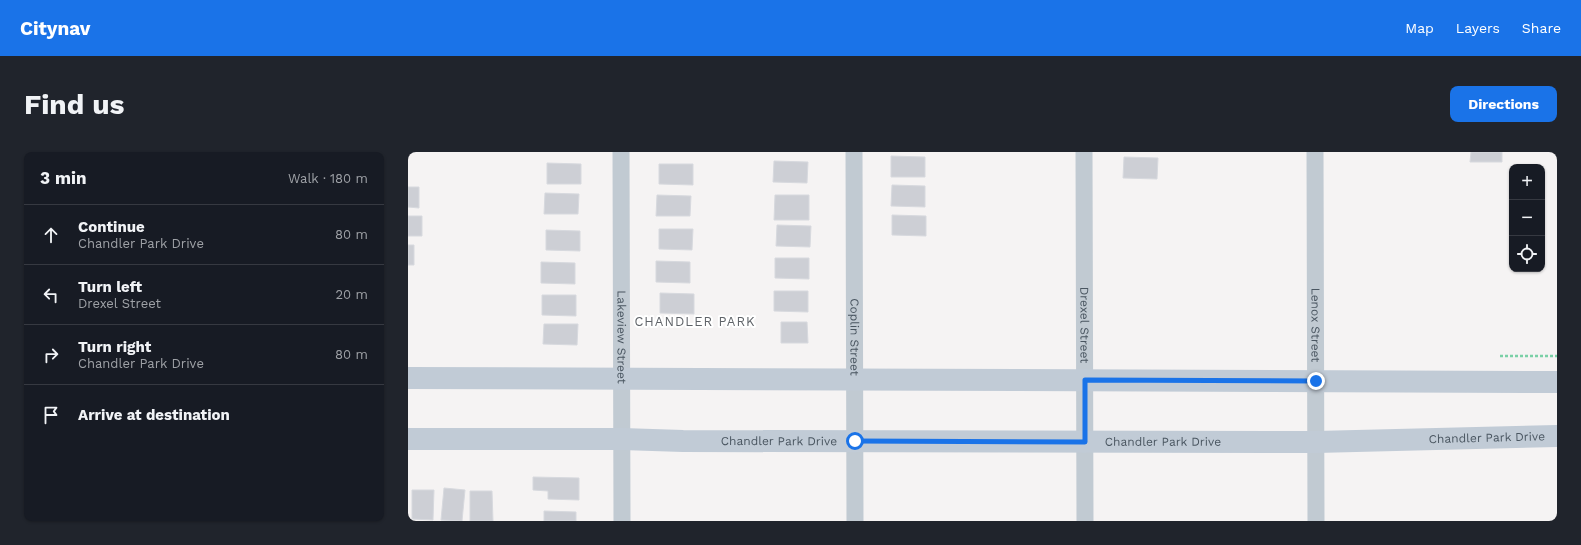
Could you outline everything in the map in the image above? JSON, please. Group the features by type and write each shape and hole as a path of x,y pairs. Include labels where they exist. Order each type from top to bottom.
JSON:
{"street":[{"name":"Lakeview Street","path":"621,152 622,521"},
{"name":"Coplin Street","path":"854,152 855,521"},
{"name":"Drexel Street","path":"1084,152 1086,521"},
{"name":"Lenox Street","path":"1315,152 1316,521"},
{"path":"408,378 1557,382"},
{"name":"Chandler Park Drive","path":"408,439 1316,442 1557,436"}],"path":[{"path":"1500,356 1557,356"}],"building":[{"path":"1471,152 1502,152 1502,162 1470,162"},
{"path":"891,156 925,157 925,177 891,177"},
{"path":"1124,157 1158,158 1157,179 1123,178"},
{"path":"774,161 808,162 807,183 773,182"},
{"path":"547,163 581,164 581,184 547,184"},
{"path":"659,164 693,164 693,185 659,184"},
{"path":"892,185 925,186 925,207 891,206"},
{"path":"408,187 419,187 419,208 408,207"},
{"path":"545,193 579,194 578,214 544,214"},
{"path":"657,195 691,196 690,216 656,216"},
{"path":"775,195 809,195 809,220 774,220"},
{"path":"892,215 926,216 926,236 892,235"},
{"path":"408,216 422,216 422,236 408,236"},
{"path":"777,225 811,226 810,247 776,246"},
{"path":"659,229 693,229 692,250 659,249"},
{"path":"546,230 580,231 580,251 546,250"},
{"path":"408,245 414,245 414,265 408,265"},
{"path":"775,258 809,258 809,279 775,278"},
{"path":"656,261 690,262 690,283 656,282"},
{"path":"541,262 575,263 575,284 541,283"},
{"path":"774,291 808,291 808,312 774,311"},
{"path":"660,293 694,294 694,314 660,313"},
{"path":"542,295 576,295 576,316 542,315"},
{"path":"781,322 807,322 808,343 781,343"},
{"path":"544,324 578,324 577,345 543,344"},
{"path":"533,477 579,478 579,500 548,499 548,491 533,490"},
{"path":"444,488 465,490 462,521 441,520"},
{"path":"412,490 434,490 433,520 412,519"},
{"path":"470,491 492,491 493,521 470,521"},
{"path":"544,511 576,512 576,521 544,521"}],"district":[{"name":"CHANDLER PARK","path":"695,321"}],"route":[{"path":"855,441 1085,442 1085,380 1316,381"}]}
